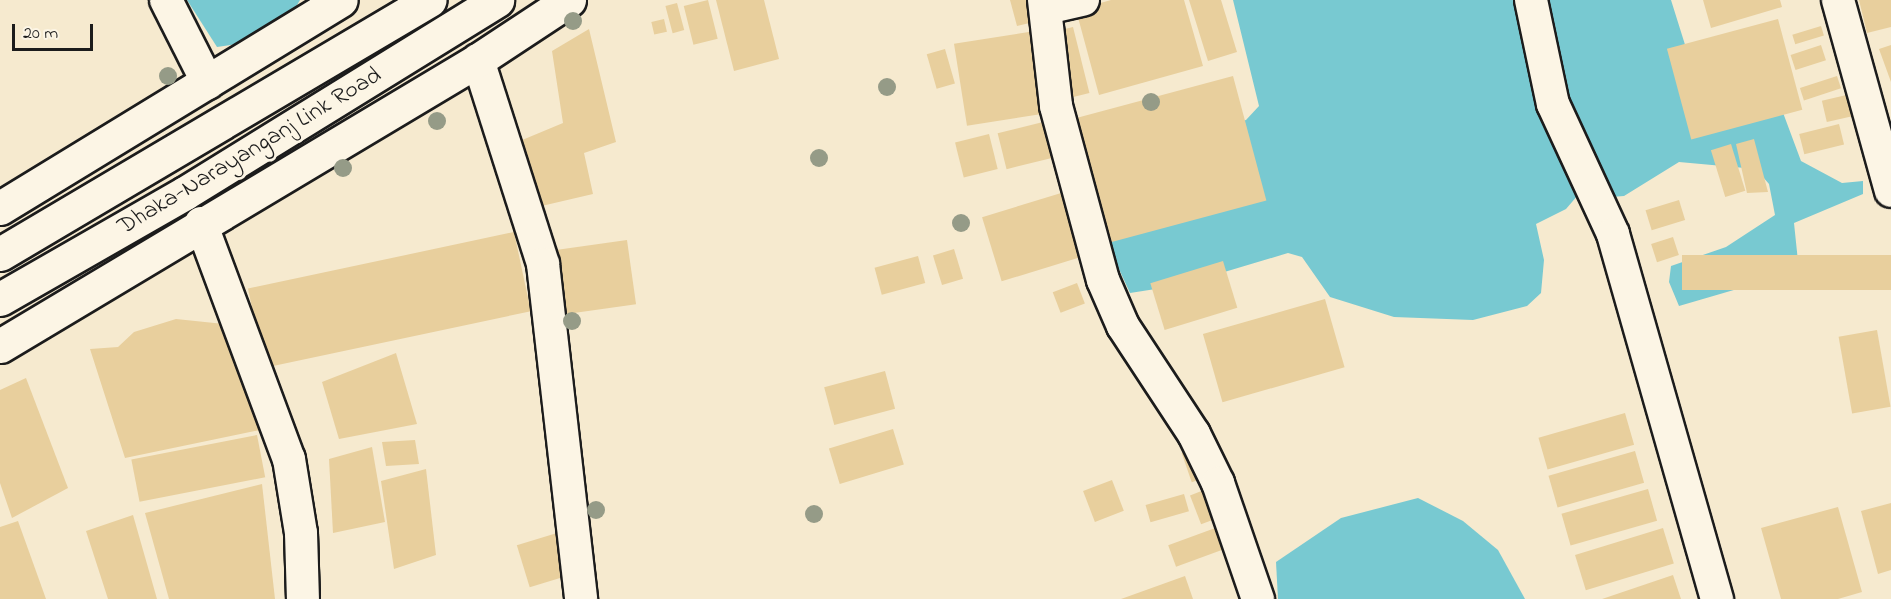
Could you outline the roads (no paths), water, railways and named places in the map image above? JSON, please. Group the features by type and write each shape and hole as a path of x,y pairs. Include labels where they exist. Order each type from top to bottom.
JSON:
{"street":[{"path":"166,0 208,83"},
{"path":"0,207 208,83 341,0"},
{"name":"Dhaka-Narayanganj Link Road","path":"0,254 430,0"},
{"name":"Dhaka-Narayanganj Link Road","path":"0,299 215,175 496,0"},
{"path":"0,346 201,223 478,60 569,0"},
{"path":"1083,0 1045,4 1056,106 1103,280 1123,326 1199,444 1258,599"},
{"path":"1531,0 1553,104 1613,234 1717,599"},
{"path":"1838,0 1891,190"},
{"path":"478,60 543,264 581,599"},
{"path":"201,223 289,459 302,533 303,599"}],"water":[{"path":"187,0 300,0 289,19 251,42 217,47"},
{"path":"1233,0 1522,0 1578,195 1566,209 1536,224 1544,260 1541,293 1527,306 1473,320 1394,317 1330,297 1302,257 1288,253 1181,285 1130,293 1107,243 1212,129 1246,120 1259,106"},
{"path":"1535,0 1671,0 1692,67 1782,110 1801,161 1842,183 1863,181 1863,194 1794,223 1799,271 1679,306 1669,282 1671,266 1726,247 1775,215 1769,184 1756,169 1679,162 1624,196 1611,197 1596,186"},
{"path":"1418,498 1463,521 1498,550 1525,599 1278,599 1276,562 1341,518"}]}
